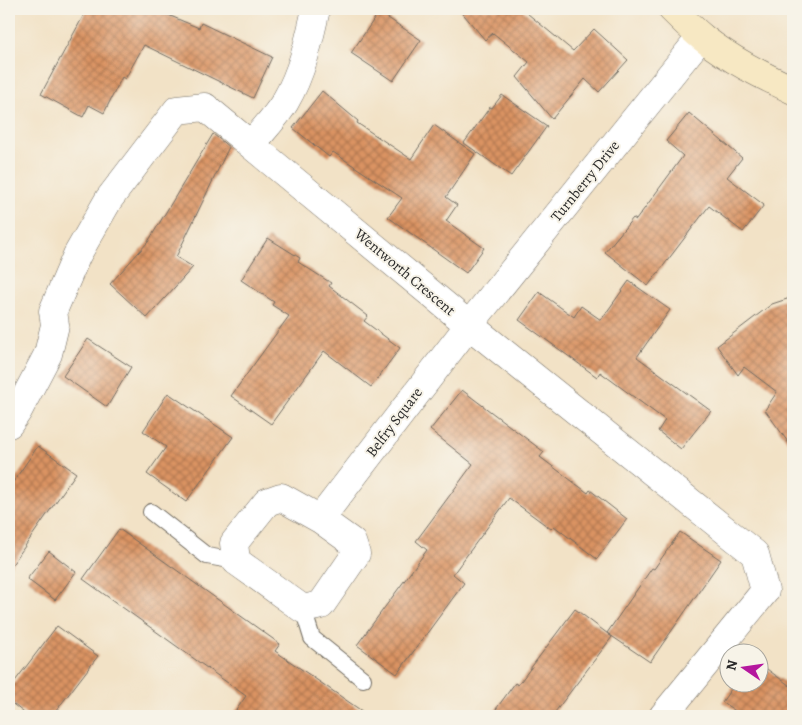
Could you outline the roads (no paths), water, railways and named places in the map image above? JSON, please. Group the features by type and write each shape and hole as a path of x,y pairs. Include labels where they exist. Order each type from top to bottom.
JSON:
{"street":[{"path":"250,144 284,103 298,74 308,44 316,9"},
{"path":"672,9 701,37 729,57 758,74 793,90"},
{"name":"Turnberry Drive","path":"469,325 701,37"},
{"name":"Wentworth Crescent","path":"9,424 18,411 48,354 55,325 53,311 77,255 109,199 177,110 205,107 469,325 755,554 765,591 663,716"},
{"name":"Belfry Square","path":"320,520 469,325"},
{"path":"281,497 352,542 356,554 322,605 303,609 236,562 234,543 267,502 281,497"}],"lane":[{"path":"151,512 207,556 236,562"},
{"path":"303,609 312,638 363,679"}]}
